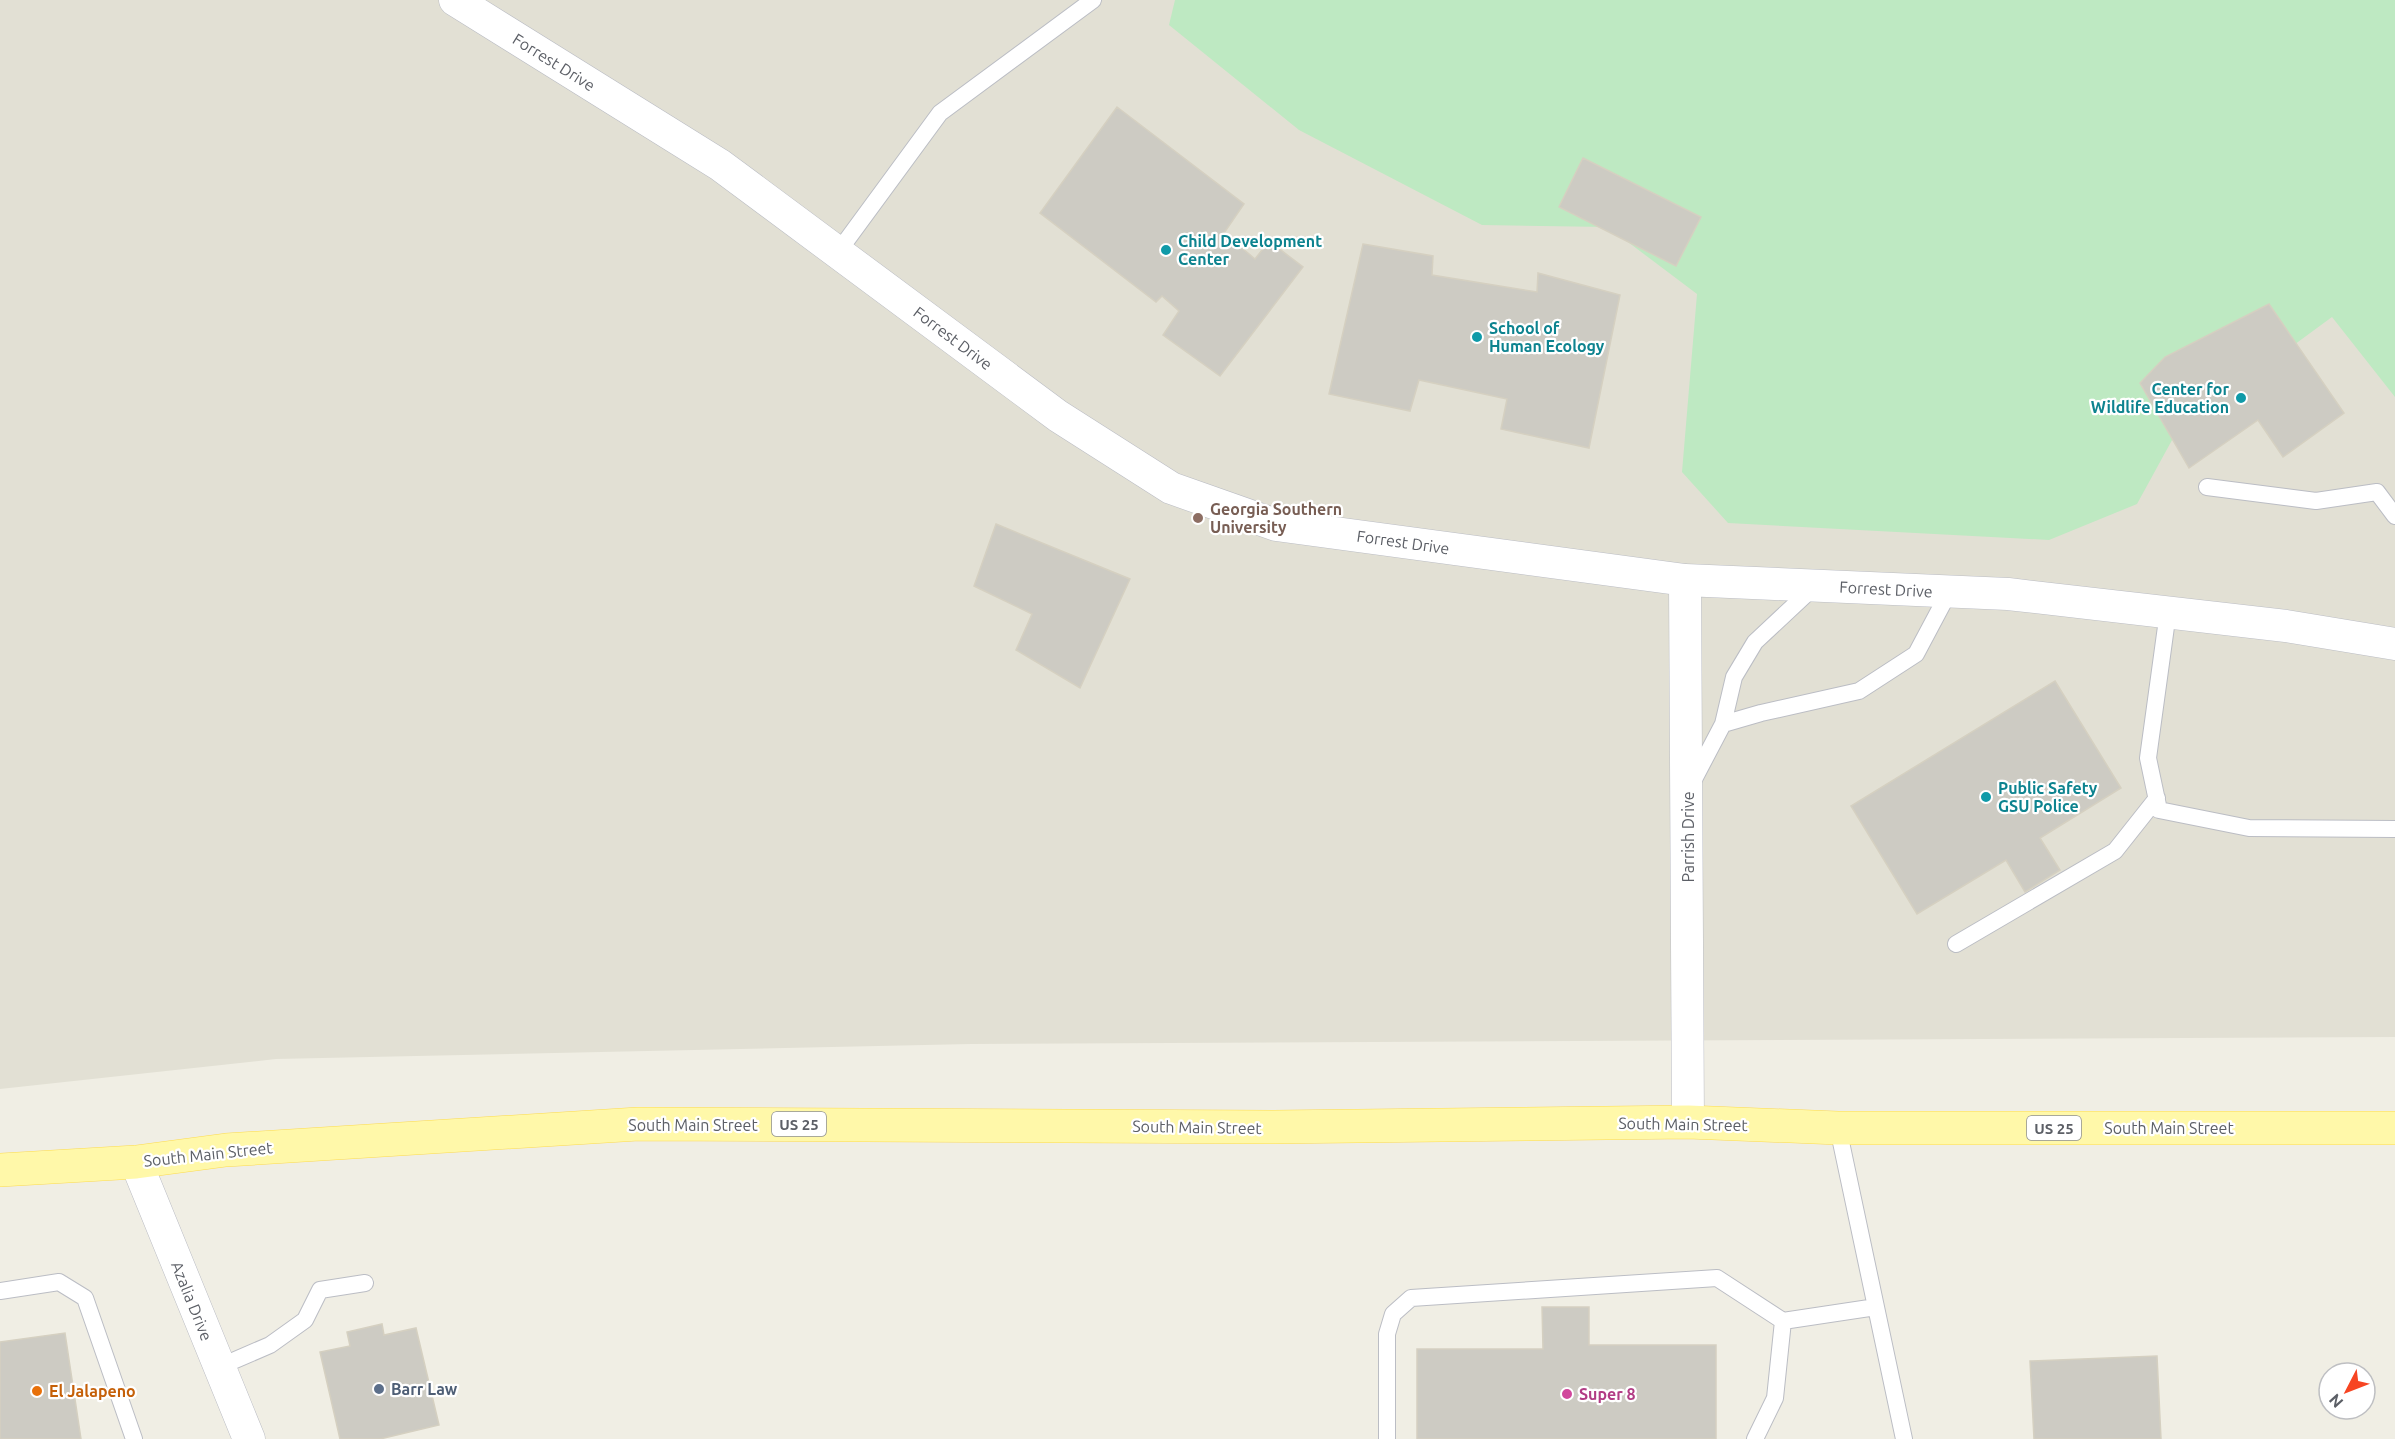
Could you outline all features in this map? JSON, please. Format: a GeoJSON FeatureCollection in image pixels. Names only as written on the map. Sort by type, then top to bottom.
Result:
{"type":"FeatureCollection","features":[{"type":"Feature","properties":{"kind":"main road","name":"South Main Street"},"geometry":{"type":"LineString","coordinates":[[0,1170],[136,1162],[226,1150],[638,1125],[950,1124],[1273,1127],[1687,1108],[1838,1128],[2395,1128]]}},
{"type":"Feature","properties":{"kind":"street","name":"Forrest Drive"},"geometry":{"type":"LineString","coordinates":[[455,0],[720,165],[1058,416],[1171,488],[1276,525],[1685,580],[2008,594],[2286,626],[2395,644]]}},
{"type":"Feature","properties":{"kind":"street","name":"Parrish Drive"},"geometry":{"type":"LineString","coordinates":[[1685,580],[1688,792],[1687,1108]]}},
{"type":"Feature","properties":{"kind":"street","name":"Azalia Drive"},"geometry":{"type":"LineString","coordinates":[[136,1162],[249,1439]]}},
{"type":"Feature","properties":{"kind":"lane"},"geometry":{"type":"LineString","coordinates":[[838,252],[940,113],[1093,0]]}},
{"type":"Feature","properties":{"kind":"lane"},"geometry":{"type":"LineString","coordinates":[[2207,487],[2316,501],[2377,492],[2395,516]]}},
{"type":"Feature","properties":{"kind":"lane"},"geometry":{"type":"LineString","coordinates":[[1688,792],[1723,724],[1734,677],[1755,642],[1815,586]]}},
{"type":"Feature","properties":{"kind":"lane"},"geometry":{"type":"LineString","coordinates":[[1723,724],[1858,691],[1916,654],[1949,592]]}},
{"type":"Feature","properties":{"kind":"lane"},"geometry":{"type":"LineString","coordinates":[[2168,612],[2148,758],[2159,810],[2249,828],[2395,829]]}},
{"type":"Feature","properties":{"kind":"lane"},"geometry":{"type":"LineString","coordinates":[[1956,944],[2115,851],[2157,798]]}},
{"type":"Feature","properties":{"kind":"lane"},"geometry":{"type":"LineString","coordinates":[[1838,1128],[1904,1439]]}},
{"type":"Feature","properties":{"kind":"lane"},"geometry":{"type":"LineString","coordinates":[[1387,1439],[1387,1334],[1393,1314],[1411,1298],[1717,1278],[1783,1321],[1876,1307]]}},
{"type":"Feature","properties":{"kind":"lane"},"geometry":{"type":"LineString","coordinates":[[0,1291],[59,1282],[85,1298],[134,1439]]}},
{"type":"Feature","properties":{"kind":"lane"},"geometry":{"type":"LineString","coordinates":[[219,1367],[270,1345],[305,1320],[320,1290],[364,1283]]}},
{"type":"Feature","properties":{"kind":"lane"},"geometry":{"type":"LineString","coordinates":[[1755,1439],[1775,1398],[1783,1321]]}},
{"type":"Feature","properties":{"kind":"shaded area","name":"Georgia Southern University"},"geometry":{"type":"Polygon","coordinates":[[[0,0],[2395,0],[2395,1037],[971,1044],[276,1059],[0,1089],[0,0]]]}},
{"type":"Feature","properties":{"kind":"green space"},"geometry":{"type":"Polygon","coordinates":[[[1175,0],[2395,0],[2395,397],[2332,317],[2177,431],[2137,504],[2049,540],[1728,523],[1682,472],[1697,294],[1608,227],[1482,225],[1299,130],[1169,25],[1175,0]]]}},
{"type":"Feature","properties":{"kind":"building","name":"Child Development Center"},"geometry":{"type":"Polygon","coordinates":[[[1117,107],[1244,204],[1224,233],[1255,259],[1269,241],[1303,267],[1220,376],[1163,335],[1179,311],[1162,296],[1156,302],[1040,213],[1117,107]]]}},
{"type":"Feature","properties":{"kind":"building"},"geometry":{"type":"Polygon","coordinates":[[[1583,158],[1701,217],[1676,266],[1559,207],[1583,158]]]}},
{"type":"Feature","properties":{"kind":"building","name":"School of Human Ecology"},"geometry":{"type":"Polygon","coordinates":[[[1363,244],[1433,256],[1432,275],[1537,292],[1538,273],[1620,295],[1589,448],[1501,429],[1507,399],[1419,380],[1410,411],[1329,394],[1363,244]]]}},
{"type":"Feature","properties":{"kind":"building","name":"Center for Wildlife Education"},"geometry":{"type":"Polygon","coordinates":[[[2269,304],[2344,413],[2283,457],[2258,420],[2189,468],[2140,383],[2165,357],[2269,304]]]}},
{"type":"Feature","properties":{"kind":"building"},"geometry":{"type":"Polygon","coordinates":[[[996,524],[1130,579],[1080,688],[1016,650],[1032,614],[974,586],[996,524]]]}},
{"type":"Feature","properties":{"kind":"building","name":"Public Safety GSU Police"},"geometry":{"type":"Polygon","coordinates":[[[2055,681],[2121,788],[2040,838],[2060,870],[2025,892],[2006,860],[1917,914],[1851,806],[2055,681]]]}},
{"type":"Feature","properties":{"kind":"building","name":"Super 8"},"geometry":{"type":"Polygon","coordinates":[[[1542,1307],[1589,1307],[1589,1345],[1716,1345],[1716,1439],[1417,1439],[1417,1349],[1543,1349],[1542,1307]]]}},
{"type":"Feature","properties":{"kind":"building","name":"Barr Law"},"geometry":{"type":"Polygon","coordinates":[[[382,1324],[384,1335],[416,1328],[439,1425],[380,1439],[340,1439],[320,1352],[350,1346],[347,1332],[382,1324]]]}},
{"type":"Feature","properties":{"kind":"building","name":"El Jalapeno"},"geometry":{"type":"Polygon","coordinates":[[[65,1333],[81,1439],[0,1439],[0,1342],[65,1333]]]}},
{"type":"Feature","properties":{"kind":"building"},"geometry":{"type":"Polygon","coordinates":[[[2157,1356],[2161,1439],[2034,1439],[2030,1361],[2157,1356]]]}},
{"type":"Feature","properties":{"kind":"place","name":"Child Development Center"},"geometry":{"type":"Point","coordinates":[1166,250]}},
{"type":"Feature","properties":{"kind":"place","name":"School of Human Ecology"},"geometry":{"type":"Point","coordinates":[1477,337]}},
{"type":"Feature","properties":{"kind":"place","name":"Center for Wildlife Education"},"geometry":{"type":"Point","coordinates":[2241,398]}},
{"type":"Feature","properties":{"kind":"place","name":"Georgia Southern University"},"geometry":{"type":"Point","coordinates":[1198,518]}},
{"type":"Feature","properties":{"kind":"place","name":"Public Safety GSU Police"},"geometry":{"type":"Point","coordinates":[1986,797]}},
{"type":"Feature","properties":{"kind":"place","name":"Barr Law"},"geometry":{"type":"Point","coordinates":[379,1389]}},
{"type":"Feature","properties":{"kind":"place","name":"El Jalapeno"},"geometry":{"type":"Point","coordinates":[37,1391]}},
{"type":"Feature","properties":{"kind":"place","name":"Super 8"},"geometry":{"type":"Point","coordinates":[1567,1394]}}]}
